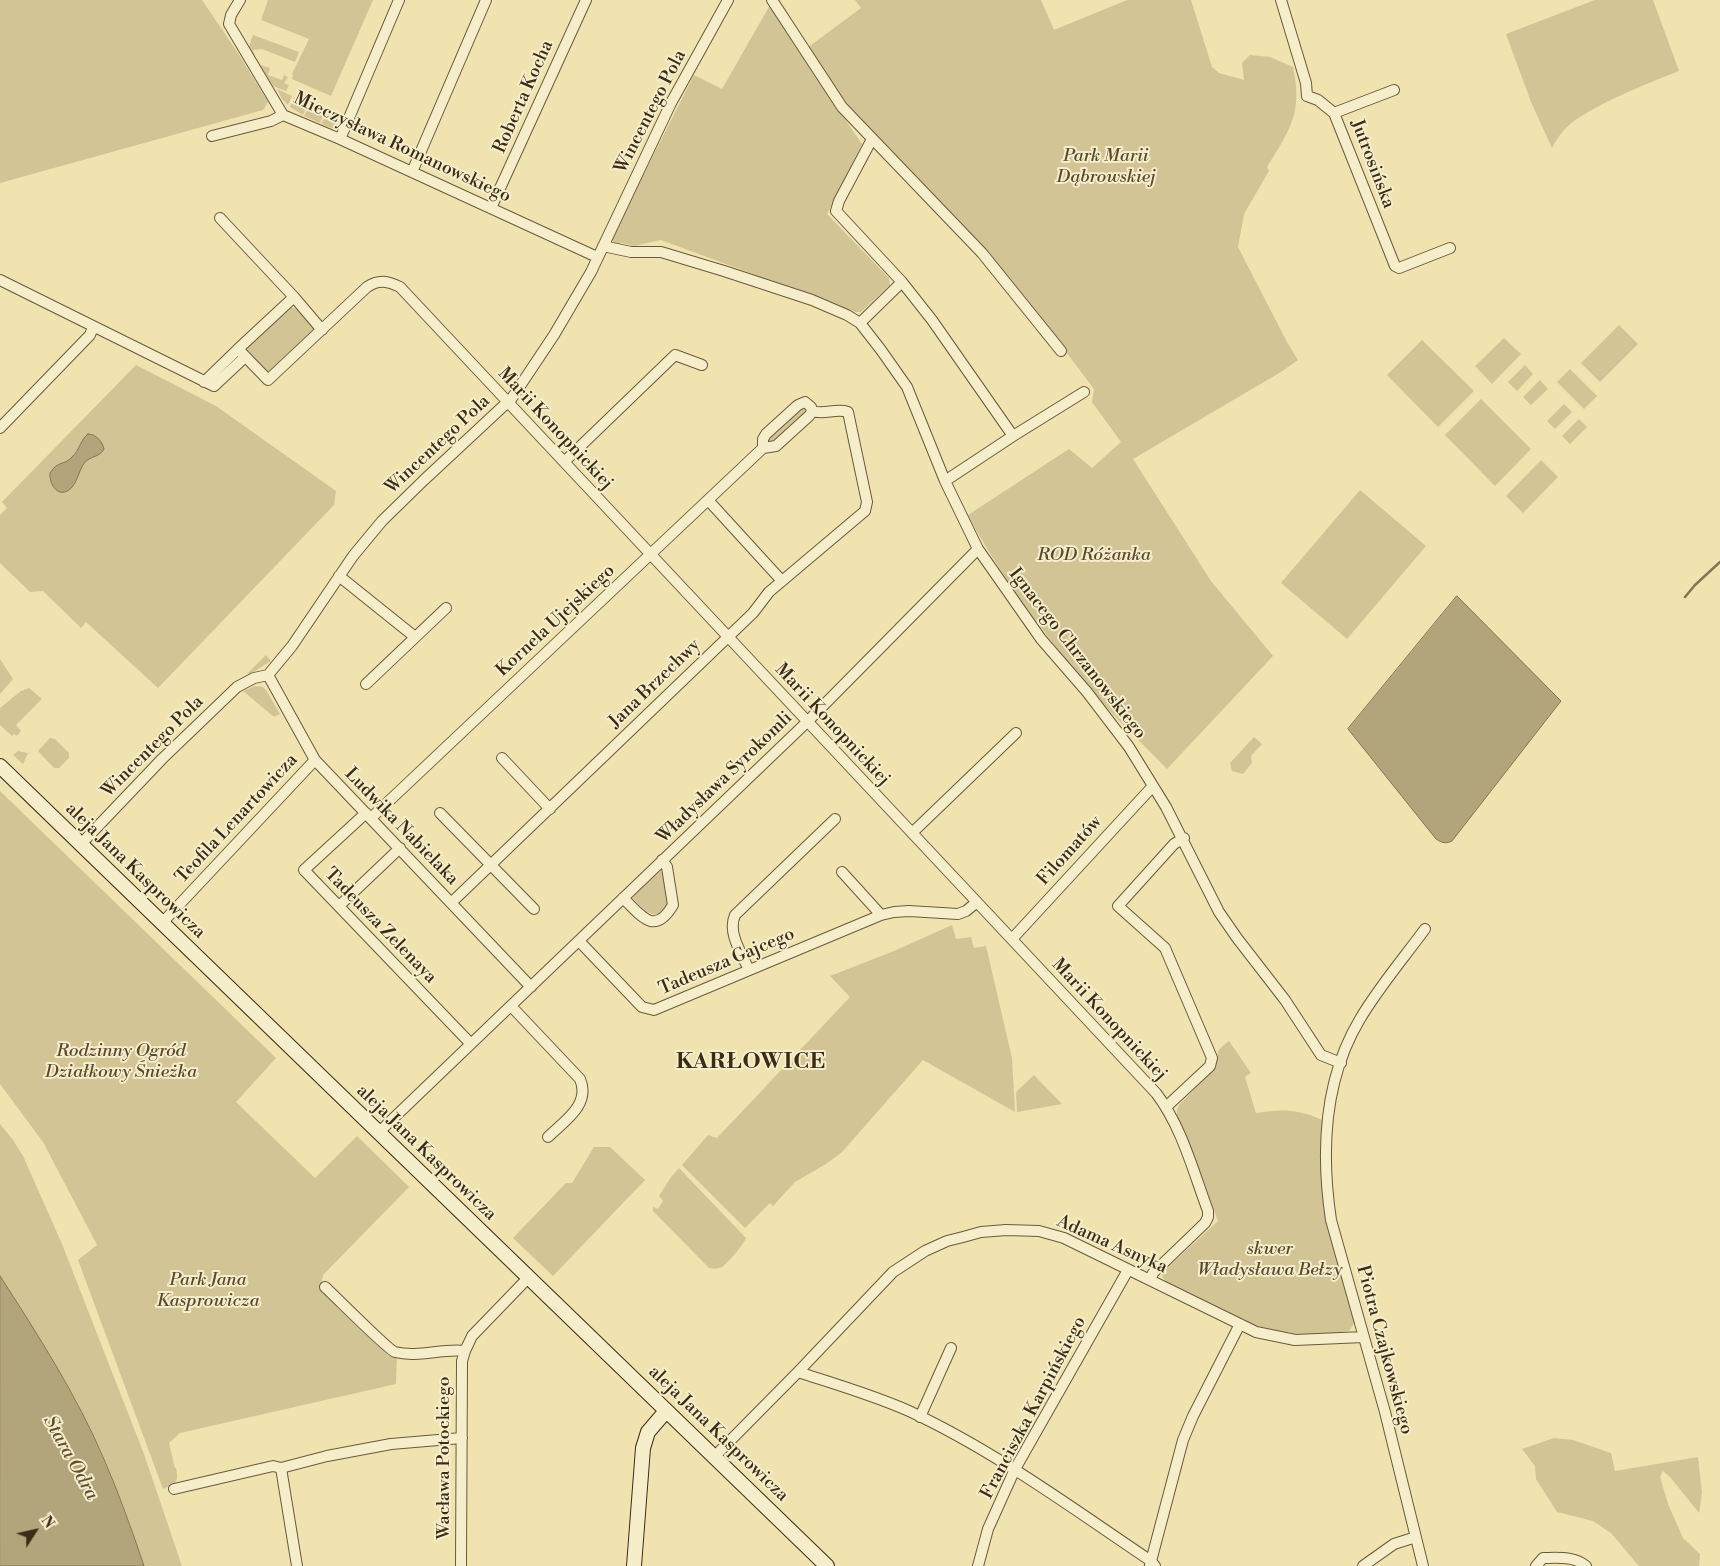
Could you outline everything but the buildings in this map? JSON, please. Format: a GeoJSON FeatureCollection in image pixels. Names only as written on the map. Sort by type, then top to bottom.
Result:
{"type":"FeatureCollection","features":[{"type":"Feature","properties":{"kind":"street","name":"Mieczysława Romanowskiego"},"geometry":{"type":"LineString","coordinates":[[240,0],[229,24],[283,115],[340,139],[597,257]]}},
{"type":"Feature","properties":{"kind":"street"},"geometry":{"type":"LineString","coordinates":[[340,139],[399,0]]}},
{"type":"Feature","properties":{"kind":"street"},"geometry":{"type":"LineString","coordinates":[[412,172],[486,0]]}},
{"type":"Feature","properties":{"kind":"street","name":"Roberta Kocha"},"geometry":{"type":"LineString","coordinates":[[491,208],[586,0]]}},
{"type":"Feature","properties":{"kind":"street","name":"Wincentego Pola"},"geometry":{"type":"LineString","coordinates":[[80,845],[236,687],[254,678],[268,675],[292,646],[339,576],[382,521],[512,398],[554,335],[591,272],[671,103],[728,0]]}},
{"type":"Feature","properties":{"kind":"street"},"geometry":{"type":"LineString","coordinates":[[772,0],[833,94],[872,140],[976,246],[1061,351]]}},
{"type":"Feature","properties":{"kind":"street","name":"Jutrosińska"},"geometry":{"type":"LineString","coordinates":[[1281,0],[1306,83],[1307,96],[1318,100],[1334,113],[1395,266],[1399,268],[1450,248]]}},
{"type":"Feature","properties":{"kind":"street"},"geometry":{"type":"LineString","coordinates":[[1334,113],[1394,90]]}},
{"type":"Feature","properties":{"kind":"street"},"geometry":{"type":"LineString","coordinates":[[212,136],[271,121],[283,115]]}},
{"type":"Feature","properties":{"kind":"street"},"geometry":{"type":"LineString","coordinates":[[872,140],[839,201],[836,211],[902,282],[932,320],[1013,436]]}},
{"type":"Feature","properties":{"kind":"street"},"geometry":{"type":"LineString","coordinates":[[220,218],[294,297],[322,330],[268,380],[242,353]]}},
{"type":"Feature","properties":{"kind":"street","name":"Ignacego Chrzanowskiego"},"geometry":{"type":"LineString","coordinates":[[603,246],[631,252],[661,252],[724,270],[812,300],[847,315],[860,324],[881,350],[907,388],[945,481],[978,549],[1041,639],[1087,692],[1129,747],[1184,838],[1219,912],[1284,1000],[1321,1055],[1341,1063]]}},
{"type":"Feature","properties":{"kind":"street"},"geometry":{"type":"LineString","coordinates":[[0,280],[204,382],[242,353],[294,297]]}},
{"type":"Feature","properties":{"kind":"street","name":"Marii Konopnickiej"},"geometry":{"type":"LineString","coordinates":[[322,330],[373,283],[391,282],[400,287],[1156,1093],[1176,1126],[1208,1211],[1208,1217],[1205,1223],[1153,1273],[1150,1280]]}},
{"type":"Feature","properties":{"kind":"street"},"geometry":{"type":"LineString","coordinates":[[860,324],[902,282]]}},
{"type":"Feature","properties":{"kind":"street"},"geometry":{"type":"LineString","coordinates":[[0,428],[90,335],[93,327]]}},
{"type":"Feature","properties":{"kind":"street"},"geometry":{"type":"LineString","coordinates":[[564,462],[675,355],[702,365]]}},
{"type":"Feature","properties":{"kind":"street"},"geometry":{"type":"LineString","coordinates":[[945,481],[1084,392]]}},
{"type":"Feature","properties":{"kind":"street","name":"Kornela Ujejskiego"},"geometry":{"type":"LineString","coordinates":[[368,815],[763,448],[776,446],[809,416],[812,407],[805,402],[798,404],[766,434],[763,439],[763,448]]}},
{"type":"Feature","properties":{"kind":"street","name":"Jana Brzechwy"},"geometry":{"type":"LineString","coordinates":[[451,903],[728,637],[752,613],[769,592],[862,515],[867,507],[848,412],[843,410],[820,413],[812,411]]}},
{"type":"Feature","properties":{"kind":"street"},"geometry":{"type":"LineString","coordinates":[[708,500],[782,581]]}},
{"type":"Feature","properties":{"kind":"street","name":"Władysława Syrokomli"},"geometry":{"type":"LineString","coordinates":[[378,1133],[807,722],[978,549]]}},
{"type":"Feature","properties":{"kind":"street"},"geometry":{"type":"LineString","coordinates":[[339,576],[416,637]]}},
{"type":"Feature","properties":{"kind":"street"},"geometry":{"type":"LineString","coordinates":[[366,684],[446,608]]}},
{"type":"Feature","properties":{"kind":"street","name":"Ludwika Nabielaka"},"geometry":{"type":"LineString","coordinates":[[268,675],[315,760],[531,987]]}},
{"type":"Feature","properties":{"kind":"street"},"geometry":{"type":"LineString","coordinates":[[912,832],[1016,733]]}},
{"type":"Feature","properties":{"kind":"street"},"geometry":{"type":"LineString","coordinates":[[502,758],[550,809]]}},
{"type":"Feature","properties":{"kind":"street","name":"Teofila Lenartowicza"},"geometry":{"type":"LineString","coordinates":[[162,923],[315,760]]}},
{"type":"Feature","properties":{"kind":"street","name":"aleja Jana Kasprowicza"},"geometry":{"type":"LineString","coordinates":[[0,766],[827,1566]]}},
{"type":"Feature","properties":{"kind":"street","name":"Filomatów"},"geometry":{"type":"LineString","coordinates":[[1012,939],[1153,786]]}},
{"type":"Feature","properties":{"kind":"street"},"geometry":{"type":"LineString","coordinates":[[440,813],[534,909]]}},
{"type":"Feature","properties":{"kind":"street","name":"Tadeusza Zelenaya"},"geometry":{"type":"LineString","coordinates":[[368,815],[304,870],[471,1044]]}},
{"type":"Feature","properties":{"kind":"street"},"geometry":{"type":"LineString","coordinates":[[749,970],[732,930],[735,915],[835,819]]}},
{"type":"Feature","properties":{"kind":"street"},"geometry":{"type":"LineString","coordinates":[[1166,1108],[1210,1066],[1212,1058],[1165,948],[1118,906],[1174,844],[1184,838]]}},
{"type":"Feature","properties":{"kind":"street"},"geometry":{"type":"LineString","coordinates":[[339,906],[400,848]]}},
{"type":"Feature","properties":{"kind":"street","name":"Władysława Syrokomli"},"geometry":{"type":"LineString","coordinates":[[623,898],[647,921],[658,921],[669,912],[673,905],[667,867],[662,860]]}},
{"type":"Feature","properties":{"kind":"street"},"geometry":{"type":"LineString","coordinates":[[842,872],[881,915]]}},
{"type":"Feature","properties":{"kind":"street","name":"Tadeusza Gajcego"},"geometry":{"type":"LineString","coordinates":[[579,941],[642,1007],[654,1010],[881,915],[910,911],[958,914],[966,911],[977,902]]}},
{"type":"Feature","properties":{"kind":"street","name":"Piotra Czajkowskiego"},"geometry":{"type":"LineString","coordinates":[[1423,1566],[1385,1412],[1331,1220],[1326,1187],[1326,1147],[1329,1107],[1341,1063],[1359,1020],[1382,984],[1425,928]]}},
{"type":"Feature","properties":{"kind":"street"},"geometry":{"type":"LineString","coordinates":[[511,1006],[580,1080],[583,1086],[583,1098],[580,1106],[548,1137]]}},
{"type":"Feature","properties":{"kind":"street","name":"Adama Asnyka"},"geometry":{"type":"LineString","coordinates":[[714,1457],[893,1272],[947,1241],[981,1232],[998,1230],[1039,1231],[1064,1238],[1256,1332],[1294,1340],[1364,1337]]}},
{"type":"Feature","properties":{"kind":"street","name":"Franciszka Karpińskiego"},"geometry":{"type":"LineString","coordinates":[[978,1566],[988,1529],[1015,1469],[1128,1270]]}},
{"type":"Feature","properties":{"kind":"street","name":"Wacława Potockiego"},"geometry":{"type":"LineString","coordinates":[[461,1566],[462,1361],[464,1351],[472,1336],[528,1278]]}},
{"type":"Feature","properties":{"kind":"street","name":"Wacława Potockiego"},"geometry":{"type":"LineString","coordinates":[[325,1287],[394,1352],[424,1354],[454,1350],[464,1351]]}},
{"type":"Feature","properties":{"kind":"street"},"geometry":{"type":"LineString","coordinates":[[798,1372],[867,1394],[920,1417],[1015,1469],[1152,1564],[1183,1440],[1192,1416],[1240,1324]]}},
{"type":"Feature","properties":{"kind":"street"},"geometry":{"type":"LineString","coordinates":[[920,1417],[951,1348]]}},
{"type":"Feature","properties":{"kind":"street"},"geometry":{"type":"LineString","coordinates":[[634,1566],[643,1448],[648,1432],[666,1411]]}},
{"type":"Feature","properties":{"kind":"street"},"geometry":{"type":"LineString","coordinates":[[174,1489],[273,1466],[280,1468],[327,1456],[391,1444],[462,1438]]}},
{"type":"Feature","properties":{"kind":"street"},"geometry":{"type":"LineString","coordinates":[[280,1468],[297,1566]]}},
{"type":"Feature","properties":{"kind":"street"},"geometry":{"type":"LineString","coordinates":[[1363,1566],[1394,1544],[1416,1537]]}},
{"type":"Feature","properties":{"kind":"street"},"geometry":{"type":"LineString","coordinates":[[1536,1566],[1543,1558],[1572,1559],[1586,1566]]}},
{"type":"Feature","properties":{"kind":"green space"},"geometry":{"type":"Polygon","coordinates":[[[0,0],[202,0],[268,102],[263,110],[0,183],[0,0]]]}},
{"type":"Feature","properties":{"kind":"green space"},"geometry":{"type":"Polygon","coordinates":[[[268,0],[373,0],[331,96],[292,79],[292,74],[309,39],[261,20],[268,0]]]}},
{"type":"Feature","properties":{"kind":"green space","name":"Park Marii Dąbrowskiej"},"geometry":{"type":"Polygon","coordinates":[[[855,0],[1041,0],[1054,30],[1127,0],[1191,0],[1212,67],[1219,73],[1244,80],[1242,63],[1250,55],[1270,57],[1293,67],[1296,96],[1292,120],[1288,131],[1267,167],[1269,171],[1244,214],[1238,247],[1298,360],[1281,372],[1133,459],[1211,581],[1273,656],[1167,769],[1111,712],[1048,636],[1014,590],[982,541],[968,515],[1069,449],[1092,468],[1121,442],[1092,402],[1094,389],[1057,340],[849,109],[807,48],[861,8],[855,0]]]}},
{"type":"Feature","properties":{"kind":"green space"},"geometry":{"type":"Polygon","coordinates":[[[1595,0],[1653,0],[1679,71],[1627,92],[1589,112],[1566,128],[1552,148],[1531,102],[1506,34],[1595,0]]]}},
{"type":"Feature","properties":{"kind":"green space"},"geometry":{"type":"Polygon","coordinates":[[[770,5],[862,144],[827,214],[889,278],[890,285],[861,312],[855,312],[661,240],[634,246],[622,243],[616,244],[611,239],[694,75],[722,89],[770,5]]]}},
{"type":"Feature","properties":{"kind":"green space"},"geometry":{"type":"Polygon","coordinates":[[[253,35],[299,52],[295,62],[262,49],[253,50],[255,57],[249,46],[253,35]]]}},
{"type":"Feature","properties":{"kind":"green space"},"geometry":{"type":"Polygon","coordinates":[[[260,65],[270,68],[268,75],[282,80],[284,75],[288,77],[284,83],[289,85],[286,91],[273,86],[260,65]]]}},
{"type":"Feature","properties":{"kind":"green space"},"geometry":{"type":"Polygon","coordinates":[[[277,89],[292,96],[288,105],[282,99],[277,89]]]}},
{"type":"Feature","properties":{"kind":"green space"},"geometry":{"type":"Polygon","coordinates":[[[294,97],[308,103],[303,115],[290,107],[294,97]]]}},
{"type":"Feature","properties":{"kind":"green space"},"geometry":{"type":"Polygon","coordinates":[[[310,104],[325,111],[320,123],[304,116],[310,104]]]}},
{"type":"Feature","properties":{"kind":"green space"},"geometry":{"type":"Polygon","coordinates":[[[327,112],[342,118],[340,127],[337,129],[321,124],[327,112]]]}},
{"type":"Feature","properties":{"kind":"green space"},"geometry":{"type":"Polygon","coordinates":[[[290,307],[300,310],[315,329],[314,332],[272,372],[264,371],[247,351],[248,344],[290,307]]]}},
{"type":"Feature","properties":{"kind":"green space"},"geometry":{"type":"Polygon","coordinates":[[[1619,325],[1638,344],[1600,382],[1581,363],[1619,325]]]}},
{"type":"Feature","properties":{"kind":"green space"},"geometry":{"type":"Polygon","coordinates":[[[1504,338],[1521,354],[1492,384],[1475,366],[1504,338]]]}},
{"type":"Feature","properties":{"kind":"green space"},"geometry":{"type":"Polygon","coordinates":[[[1422,340],[1474,391],[1438,427],[1387,375],[1422,340]]]}},
{"type":"Feature","properties":{"kind":"green space"},"geometry":{"type":"Polygon","coordinates":[[[136,365],[216,406],[336,491],[334,505],[158,688],[86,622],[81,628],[43,591],[30,592],[0,563],[0,515],[7,508],[2,502],[136,365]]]}},
{"type":"Feature","properties":{"kind":"green space"},"geometry":{"type":"Polygon","coordinates":[[[1525,365],[1533,374],[1517,391],[1508,382],[1525,365]]]}},
{"type":"Feature","properties":{"kind":"green space"},"geometry":{"type":"Polygon","coordinates":[[[1570,369],[1597,396],[1584,409],[1557,382],[1570,369]]]}},
{"type":"Feature","properties":{"kind":"green space"},"geometry":{"type":"Polygon","coordinates":[[[1540,380],[1548,389],[1531,405],[1523,397],[1540,380]]]}},
{"type":"Feature","properties":{"kind":"green space"},"geometry":{"type":"Polygon","coordinates":[[[1481,399],[1531,449],[1495,486],[1445,435],[1481,399]]]}},
{"type":"Feature","properties":{"kind":"green space"},"geometry":{"type":"Polygon","coordinates":[[[1564,404],[1572,412],[1555,429],[1547,421],[1564,404]]]}},
{"type":"Feature","properties":{"kind":"green space"},"geometry":{"type":"Polygon","coordinates":[[[804,405],[808,412],[777,443],[768,444],[767,437],[804,405]]]}},
{"type":"Feature","properties":{"kind":"green space"},"geometry":{"type":"Polygon","coordinates":[[[1579,419],[1587,427],[1570,444],[1562,436],[1579,419]]]}},
{"type":"Feature","properties":{"kind":"green space"},"geometry":{"type":"Polygon","coordinates":[[[1541,460],[1558,477],[1523,513],[1506,496],[1541,460]]]}},
{"type":"Feature","properties":{"kind":"green space"},"geometry":{"type":"Polygon","coordinates":[[[1360,490],[1426,546],[1347,639],[1281,583],[1360,490]]]}},
{"type":"Feature","properties":{"kind":"green space"},"geometry":{"type":"Polygon","coordinates":[[[266,655],[271,661],[247,674],[266,655]]]}},
{"type":"Feature","properties":{"kind":"green space"},"geometry":{"type":"Polygon","coordinates":[[[0,659],[13,679],[0,694],[0,659]]]}},
{"type":"Feature","properties":{"kind":"green space"},"geometry":{"type":"Polygon","coordinates":[[[255,686],[263,687],[266,690],[280,714],[274,717],[243,691],[255,686]]]}},
{"type":"Feature","properties":{"kind":"green space"},"geometry":{"type":"Polygon","coordinates":[[[29,688],[42,699],[16,725],[21,731],[17,736],[14,734],[12,736],[0,725],[0,708],[21,691],[29,688]]]}},
{"type":"Feature","properties":{"kind":"green space"},"geometry":{"type":"Polygon","coordinates":[[[1254,737],[1262,744],[1251,756],[1252,763],[1243,774],[1232,771],[1230,763],[1254,737]]]}},
{"type":"Feature","properties":{"kind":"green space"},"geometry":{"type":"Polygon","coordinates":[[[50,738],[55,739],[69,753],[69,758],[59,768],[54,768],[38,751],[50,738]]]}},
{"type":"Feature","properties":{"kind":"green space"},"geometry":{"type":"Polygon","coordinates":[[[18,751],[28,753],[23,764],[13,755],[18,751]]]}},
{"type":"Feature","properties":{"kind":"green space"},"geometry":{"type":"Polygon","coordinates":[[[0,791],[276,1058],[236,1102],[315,1178],[357,1136],[409,1187],[323,1275],[320,1288],[397,1357],[396,1384],[180,1433],[169,1443],[176,1468],[177,1480],[174,1484],[163,1489],[78,1260],[97,1245],[43,1142],[0,1084],[0,791]]]}},
{"type":"Feature","properties":{"kind":"green space"},"geometry":{"type":"Polygon","coordinates":[[[660,871],[664,873],[669,904],[666,909],[656,915],[647,912],[632,898],[660,871]]]}},
{"type":"Feature","properties":{"kind":"green space"},"geometry":{"type":"Polygon","coordinates":[[[952,925],[956,939],[971,937],[974,948],[986,946],[1012,1058],[1015,1112],[923,1060],[842,1152],[826,1164],[795,1182],[773,1206],[770,1203],[745,1228],[682,1165],[708,1135],[717,1138],[850,997],[830,976],[894,951],[952,925]]]}},
{"type":"Feature","properties":{"kind":"green space","name":"skwer Władysława Bełzy"},"geometry":{"type":"Polygon","coordinates":[[[1229,1041],[1251,1073],[1245,1077],[1256,1113],[1290,1111],[1322,1120],[1322,1189],[1329,1229],[1355,1322],[1349,1331],[1318,1335],[1293,1335],[1259,1328],[1166,1282],[1162,1276],[1165,1270],[1218,1221],[1177,1115],[1177,1110],[1179,1105],[1216,1067],[1219,1050],[1229,1041]]]}},
{"type":"Feature","properties":{"kind":"green space"},"geometry":{"type":"Polygon","coordinates":[[[1034,1075],[1062,1104],[1017,1112],[1016,1092],[1034,1075]]]}},
{"type":"Feature","properties":{"kind":"green space"},"geometry":{"type":"Polygon","coordinates":[[[0,1124],[23,1156],[62,1244],[144,1454],[182,1566],[144,1566],[104,1457],[78,1404],[52,1358],[0,1276],[0,1124]]]}},
{"type":"Feature","properties":{"kind":"green space"},"geometry":{"type":"Polygon","coordinates":[[[594,1147],[610,1147],[645,1180],[553,1276],[513,1238],[566,1183],[572,1183],[594,1147]]]}},
{"type":"Feature","properties":{"kind":"green space"},"geometry":{"type":"Polygon","coordinates":[[[679,1168],[746,1238],[736,1253],[722,1267],[716,1269],[709,1268],[653,1211],[653,1207],[658,1209],[663,1201],[659,1196],[679,1168]]]}},
{"type":"Feature","properties":{"kind":"green space"},"geometry":{"type":"Polygon","coordinates":[[[1554,1438],[1573,1440],[1611,1453],[1615,1471],[1698,1457],[1702,1493],[1699,1513],[1671,1478],[1663,1471],[1660,1477],[1668,1504],[1683,1538],[1700,1554],[1699,1566],[1639,1566],[1611,1533],[1593,1521],[1557,1512],[1536,1479],[1535,1466],[1522,1449],[1554,1438]]]}},
{"type":"Feature","properties":{"kind":"water"},"geometry":{"type":"Polygon","coordinates":[[[88,434],[98,438],[104,449],[100,454],[85,462],[69,490],[65,492],[57,491],[52,485],[50,473],[56,466],[72,457],[88,434]]]}},
{"type":"Feature","properties":{"kind":"water"},"geometry":{"type":"Polygon","coordinates":[[[1457,596],[1561,701],[1452,841],[1446,843],[1436,839],[1348,729],[1457,596]]]}},
{"type":"Feature","properties":{"kind":"water","name":"Stara Odra"},"geometry":{"type":"Polygon","coordinates":[[[0,1276],[56,1365],[93,1435],[120,1499],[144,1566],[0,1566],[0,1276]]]}},
{"type":"Feature","properties":{"kind":"waterway"},"geometry":{"type":"LineString","coordinates":[[1685,597],[1720,562]]}},
{"type":"Feature","properties":{"kind":"district","name":"KARŁOWICE"},"geometry":{"type":"Point","coordinates":[751,1063]}},
{"type":"Feature","properties":{"kind":"park label","name":"ROD Różanka"},"geometry":{"type":"Point","coordinates":[1094,556]}},
{"type":"Feature","properties":{"kind":"park label","name":"Rodzinny Ogród Działkowy Śnieżka"},"geometry":{"type":"Point","coordinates":[121,1062]}},
{"type":"Feature","properties":{"kind":"park label","name":"Park Jana Kasprowicza"},"geometry":{"type":"Point","coordinates":[208,1291]}}]}
